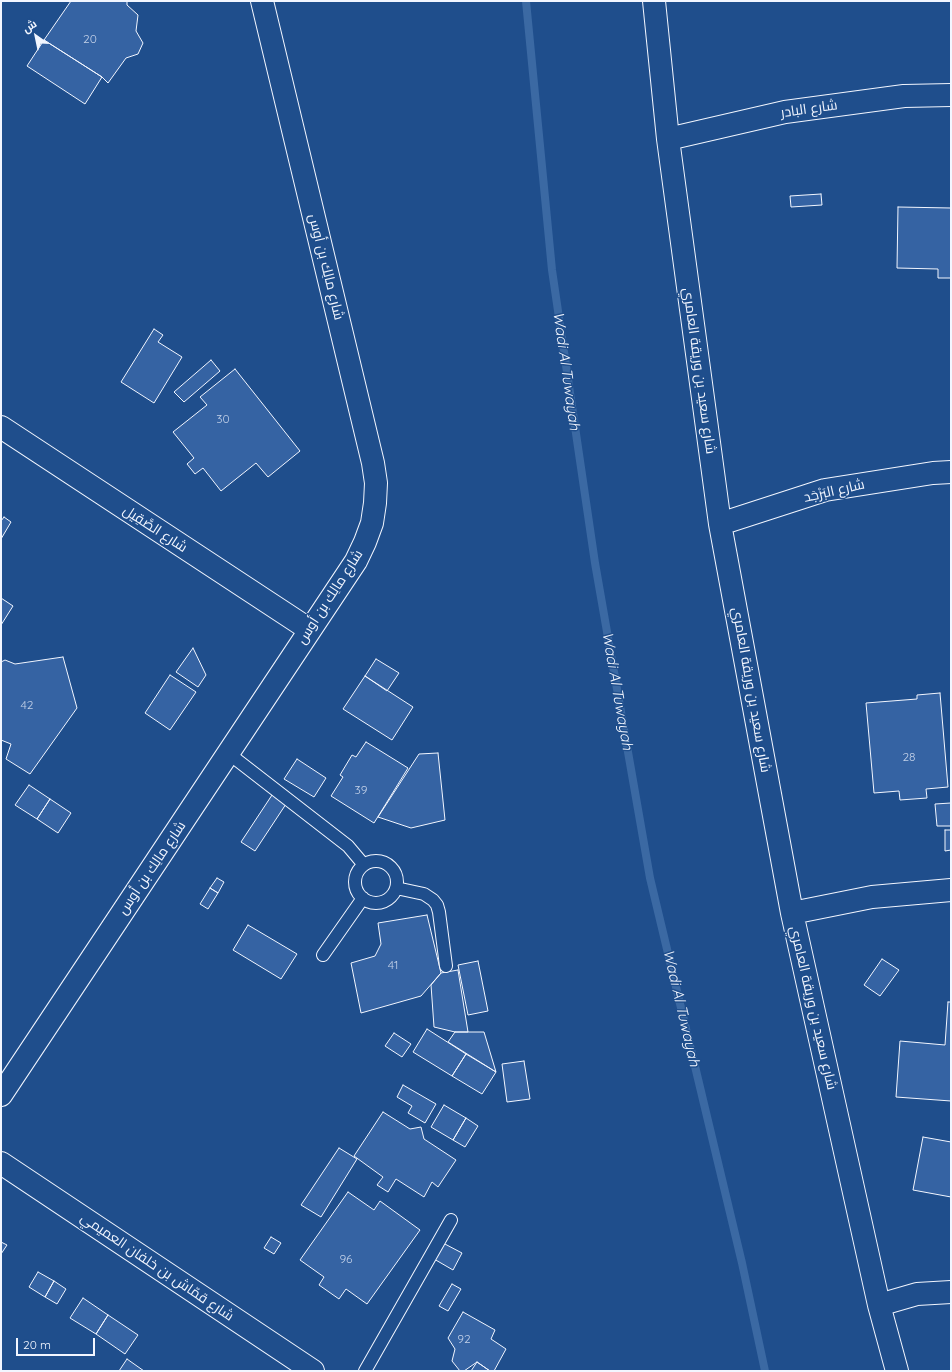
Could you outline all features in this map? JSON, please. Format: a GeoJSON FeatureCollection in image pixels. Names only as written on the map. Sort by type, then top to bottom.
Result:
{"type":"FeatureCollection","features":[{"type":"Feature","properties":{"kind":"street","name":"شارع مالِك بن أوس"},"geometry":{"type":"LineString","coordinates":[[1,1095],[356,561],[372,523],[376,483],[373,463],[262,1]]}},
{"type":"Feature","properties":{"kind":"street","name":"شارع سعيد بن وريقة العامري"},"geometry":{"type":"LineString","coordinates":[[654,1],[668,139],[720,524],[792,913],[879,1305],[897,1371]]}},
{"type":"Feature","properties":{"kind":"street","name":"شارع البادر"},"geometry":{"type":"LineString","coordinates":[[668,139],[785,112],[904,96],[951,95]]}},
{"type":"Feature","properties":{"kind":"street","name":"شارع الصَّقِيل"},"geometry":{"type":"LineString","coordinates":[[1,427],[310,630]]}},
{"type":"Feature","properties":{"kind":"street","name":"شارع البَرْجَد"},"geometry":{"type":"LineString","coordinates":[[720,524],[825,490],[933,473],[951,472]]}},
{"type":"Feature","properties":{"kind":"street"},"geometry":{"type":"LineString","coordinates":[[792,913],[872,897],[951,890]]}},
{"type":"Feature","properties":{"kind":"street","name":"شارع قمّاش بن خلفان العميمي"},"geometry":{"type":"LineString","coordinates":[[1,1163],[313,1371]]}},
{"type":"Feature","properties":{"kind":"street"},"geometry":{"type":"LineString","coordinates":[[879,1305],[917,1294],[951,1292]]}},
{"type":"Feature","properties":{"kind":"lane"},"geometry":{"type":"LineString","coordinates":[[228,753],[348,846],[364,865]]}},
{"type":"Feature","properties":{"kind":"lane"},"geometry":{"type":"LineString","coordinates":[[372,861],[380,861],[389,864],[397,879],[396,888],[389,898],[378,902],[363,898],[358,892],[356,885],[358,870],[372,861]]}},
{"type":"Feature","properties":{"kind":"lane"},"geometry":{"type":"LineString","coordinates":[[396,888],[424,894],[433,900],[437,905],[446,966]]}},
{"type":"Feature","properties":{"kind":"lane"},"geometry":{"type":"LineString","coordinates":[[322,955],[363,898]]}},
{"type":"Feature","properties":{"kind":"lane"},"geometry":{"type":"LineString","coordinates":[[365,1371],[451,1220]]}},
{"type":"Feature","properties":{"kind":"building"},"geometry":{"type":"Polygon","coordinates":[[[71,1],[127,1],[127,5],[138,15],[136,31],[143,43],[138,54],[126,58],[108,83],[102,77],[44,40],[71,1]]]}},
{"type":"Feature","properties":{"kind":"building"},"geometry":{"type":"Polygon","coordinates":[[[44,40],[102,77],[85,104],[27,66],[44,40]]]}},
{"type":"Feature","properties":{"kind":"building"},"geometry":{"type":"Polygon","coordinates":[[[821,194],[822,205],[791,207],[790,196],[821,194]]]}},
{"type":"Feature","properties":{"kind":"building"},"geometry":{"type":"Polygon","coordinates":[[[898,207],[951,208],[951,278],[938,278],[938,269],[897,268],[898,207]]]}},
{"type":"Feature","properties":{"kind":"building"},"geometry":{"type":"Polygon","coordinates":[[[154,329],[163,335],[158,342],[182,357],[154,403],[121,382],[154,329]]]}},
{"type":"Feature","properties":{"kind":"building"},"geometry":{"type":"Polygon","coordinates":[[[211,360],[220,371],[184,402],[174,392],[211,360]]]}},
{"type":"Feature","properties":{"kind":"building"},"geometry":{"type":"Polygon","coordinates":[[[235,369],[300,451],[268,477],[256,463],[221,491],[203,468],[195,474],[187,464],[194,458],[173,432],[207,405],[200,397],[235,369]]]}},
{"type":"Feature","properties":{"kind":"building"},"geometry":{"type":"Polygon","coordinates":[[[4,517],[11,522],[1,539],[1,521],[4,517]]]}},
{"type":"Feature","properties":{"kind":"building"},"geometry":{"type":"Polygon","coordinates":[[[1,598],[13,606],[1,625],[1,598]]]}},
{"type":"Feature","properties":{"kind":"building"},"geometry":{"type":"Polygon","coordinates":[[[193,648],[206,675],[198,687],[176,672],[193,648]]]}},
{"type":"Feature","properties":{"kind":"building"},"geometry":{"type":"Polygon","coordinates":[[[63,657],[77,708],[30,774],[6,759],[11,744],[1,740],[1,662],[5,660],[15,664],[63,657]]]}},
{"type":"Feature","properties":{"kind":"building"},"geometry":{"type":"Polygon","coordinates":[[[376,659],[399,673],[387,691],[365,676],[376,659]]]}},
{"type":"Feature","properties":{"kind":"building"},"geometry":{"type":"Polygon","coordinates":[[[170,675],[196,692],[170,730],[145,713],[170,675]]]}},
{"type":"Feature","properties":{"kind":"building"},"geometry":{"type":"Polygon","coordinates":[[[365,676],[413,707],[392,740],[343,709],[365,676]]]}},
{"type":"Feature","properties":{"kind":"building"},"geometry":{"type":"Polygon","coordinates":[[[940,693],[948,787],[926,789],[927,798],[900,800],[899,791],[874,793],[866,703],[917,699],[917,695],[940,693]]]}},
{"type":"Feature","properties":{"kind":"building"},"geometry":{"type":"Polygon","coordinates":[[[366,742],[408,768],[374,823],[331,796],[343,777],[340,775],[352,755],[356,757],[366,742]]]}},
{"type":"Feature","properties":{"kind":"building"},"geometry":{"type":"Polygon","coordinates":[[[438,753],[445,820],[411,828],[378,817],[419,754],[438,753]]]}},
{"type":"Feature","properties":{"kind":"building"},"geometry":{"type":"Polygon","coordinates":[[[297,759],[326,778],[314,797],[284,779],[297,759]]]}},
{"type":"Feature","properties":{"kind":"building"},"geometry":{"type":"Polygon","coordinates":[[[29,785],[50,799],[37,819],[15,805],[29,785]]]}},
{"type":"Feature","properties":{"kind":"building"},"geometry":{"type":"Polygon","coordinates":[[[274,792],[288,801],[255,851],[241,842],[274,792]]]}},
{"type":"Feature","properties":{"kind":"building"},"geometry":{"type":"Polygon","coordinates":[[[50,799],[71,813],[58,833],[37,819],[50,799]]]}},
{"type":"Feature","properties":{"kind":"building"},"geometry":{"type":"Polygon","coordinates":[[[951,803],[951,826],[937,826],[935,804],[951,803]]]}},
{"type":"Feature","properties":{"kind":"building"},"geometry":{"type":"Polygon","coordinates":[[[945,830],[951,830],[951,850],[945,851],[945,830]]]}},
{"type":"Feature","properties":{"kind":"building"},"geometry":{"type":"Polygon","coordinates":[[[217,878],[224,882],[218,893],[210,888],[217,878]]]}},
{"type":"Feature","properties":{"kind":"building"},"geometry":{"type":"Polygon","coordinates":[[[210,888],[218,893],[208,909],[200,904],[210,888]]]}},
{"type":"Feature","properties":{"kind":"building"},"geometry":{"type":"Polygon","coordinates":[[[427,915],[441,973],[421,996],[361,1013],[351,963],[375,956],[381,944],[378,923],[427,915]]]}},
{"type":"Feature","properties":{"kind":"building"},"geometry":{"type":"Polygon","coordinates":[[[248,925],[297,954],[281,979],[233,950],[248,925]]]}},
{"type":"Feature","properties":{"kind":"building"},"geometry":{"type":"Polygon","coordinates":[[[882,959],[899,970],[880,996],[864,985],[882,959]]]}},
{"type":"Feature","properties":{"kind":"building"},"geometry":{"type":"Polygon","coordinates":[[[478,961],[488,1011],[468,1015],[458,965],[478,961]]]}},
{"type":"Feature","properties":{"kind":"building"},"geometry":{"type":"Polygon","coordinates":[[[458,970],[468,1032],[455,1032],[434,1027],[431,985],[441,973],[458,970]]]}},
{"type":"Feature","properties":{"kind":"building"},"geometry":{"type":"Polygon","coordinates":[[[948,1002],[951,1002],[951,1101],[896,1097],[900,1041],[945,1045],[948,1002]]]}},
{"type":"Feature","properties":{"kind":"building"},"geometry":{"type":"Polygon","coordinates":[[[427,1029],[466,1054],[452,1076],[413,1052],[427,1029]]]}},
{"type":"Feature","properties":{"kind":"building"},"geometry":{"type":"Polygon","coordinates":[[[455,1032],[484,1032],[496,1072],[448,1042],[455,1032]]]}},
{"type":"Feature","properties":{"kind":"building"},"geometry":{"type":"Polygon","coordinates":[[[394,1033],[411,1044],[402,1057],[385,1046],[394,1033]]]}},
{"type":"Feature","properties":{"kind":"building"},"geometry":{"type":"Polygon","coordinates":[[[466,1054],[496,1072],[482,1094],[452,1076],[466,1054]]]}},
{"type":"Feature","properties":{"kind":"building"},"geometry":{"type":"Polygon","coordinates":[[[524,1061],[530,1099],[507,1102],[502,1064],[524,1061]]]}},
{"type":"Feature","properties":{"kind":"building"},"geometry":{"type":"Polygon","coordinates":[[[403,1085],[436,1104],[425,1123],[408,1113],[412,1106],[397,1097],[403,1085]]]}},
{"type":"Feature","properties":{"kind":"building"},"geometry":{"type":"Polygon","coordinates":[[[444,1105],[466,1118],[453,1140],[431,1127],[444,1105]]]}},
{"type":"Feature","properties":{"kind":"building"},"geometry":{"type":"Polygon","coordinates":[[[383,1112],[410,1129],[421,1127],[424,1139],[456,1160],[438,1187],[432,1182],[424,1197],[396,1179],[388,1192],[377,1185],[383,1177],[354,1156],[383,1112]]]}},
{"type":"Feature","properties":{"kind":"building"},"geometry":{"type":"Polygon","coordinates":[[[466,1118],[478,1126],[465,1147],[453,1140],[466,1118]]]}},
{"type":"Feature","properties":{"kind":"building"},"geometry":{"type":"Polygon","coordinates":[[[923,1137],[951,1142],[951,1197],[913,1190],[923,1137]]]}},
{"type":"Feature","properties":{"kind":"building"},"geometry":{"type":"Polygon","coordinates":[[[339,1148],[357,1159],[321,1217],[301,1205],[339,1148]]]}},
{"type":"Feature","properties":{"kind":"building"},"geometry":{"type":"Polygon","coordinates":[[[348,1192],[374,1210],[380,1201],[420,1230],[367,1304],[346,1289],[339,1299],[319,1285],[324,1277],[300,1260],[348,1192]]]}},
{"type":"Feature","properties":{"kind":"building"},"geometry":{"type":"Polygon","coordinates":[[[271,1237],[281,1243],[274,1254],[264,1248],[271,1237]]]}},
{"type":"Feature","properties":{"kind":"building"},"geometry":{"type":"Polygon","coordinates":[[[1,1242],[7,1245],[1,1254],[1,1242]]]}},
{"type":"Feature","properties":{"kind":"building"},"geometry":{"type":"Polygon","coordinates":[[[443,1243],[462,1253],[453,1270],[434,1259],[443,1243]]]}},
{"type":"Feature","properties":{"kind":"building"},"geometry":{"type":"Polygon","coordinates":[[[38,1272],[54,1281],[45,1297],[29,1287],[38,1272]]]}},
{"type":"Feature","properties":{"kind":"building"},"geometry":{"type":"Polygon","coordinates":[[[54,1281],[66,1289],[57,1304],[45,1297],[54,1281]]]}},
{"type":"Feature","properties":{"kind":"building"},"geometry":{"type":"Polygon","coordinates":[[[452,1284],[461,1289],[448,1311],[439,1306],[452,1284]]]}},
{"type":"Feature","properties":{"kind":"building"},"geometry":{"type":"Polygon","coordinates":[[[83,1298],[108,1315],[96,1334],[70,1318],[83,1298]]]}},
{"type":"Feature","properties":{"kind":"building"},"geometry":{"type":"Polygon","coordinates":[[[463,1312],[495,1330],[491,1339],[506,1349],[494,1371],[490,1371],[477,1362],[464,1371],[460,1371],[452,1361],[455,1349],[448,1338],[463,1312]]]}},
{"type":"Feature","properties":{"kind":"building"},"geometry":{"type":"Polygon","coordinates":[[[108,1315],[138,1335],[125,1354],[96,1334],[108,1315]]]}},
{"type":"Feature","properties":{"kind":"building"},"geometry":{"type":"Polygon","coordinates":[[[127,1359],[144,1371],[119,1371],[127,1359]]]}},
{"type":"Feature","properties":{"kind":"building"},"geometry":{"type":"Polygon","coordinates":[[[477,1362],[490,1371],[471,1371],[477,1362]]]}},
{"type":"Feature","properties":{"kind":"waterway","name":"Wadi Al Tuwayah"},"geometry":{"type":"LineString","coordinates":[[526,1],[552,270],[595,563],[650,878],[742,1263],[765,1371]]}}]}
